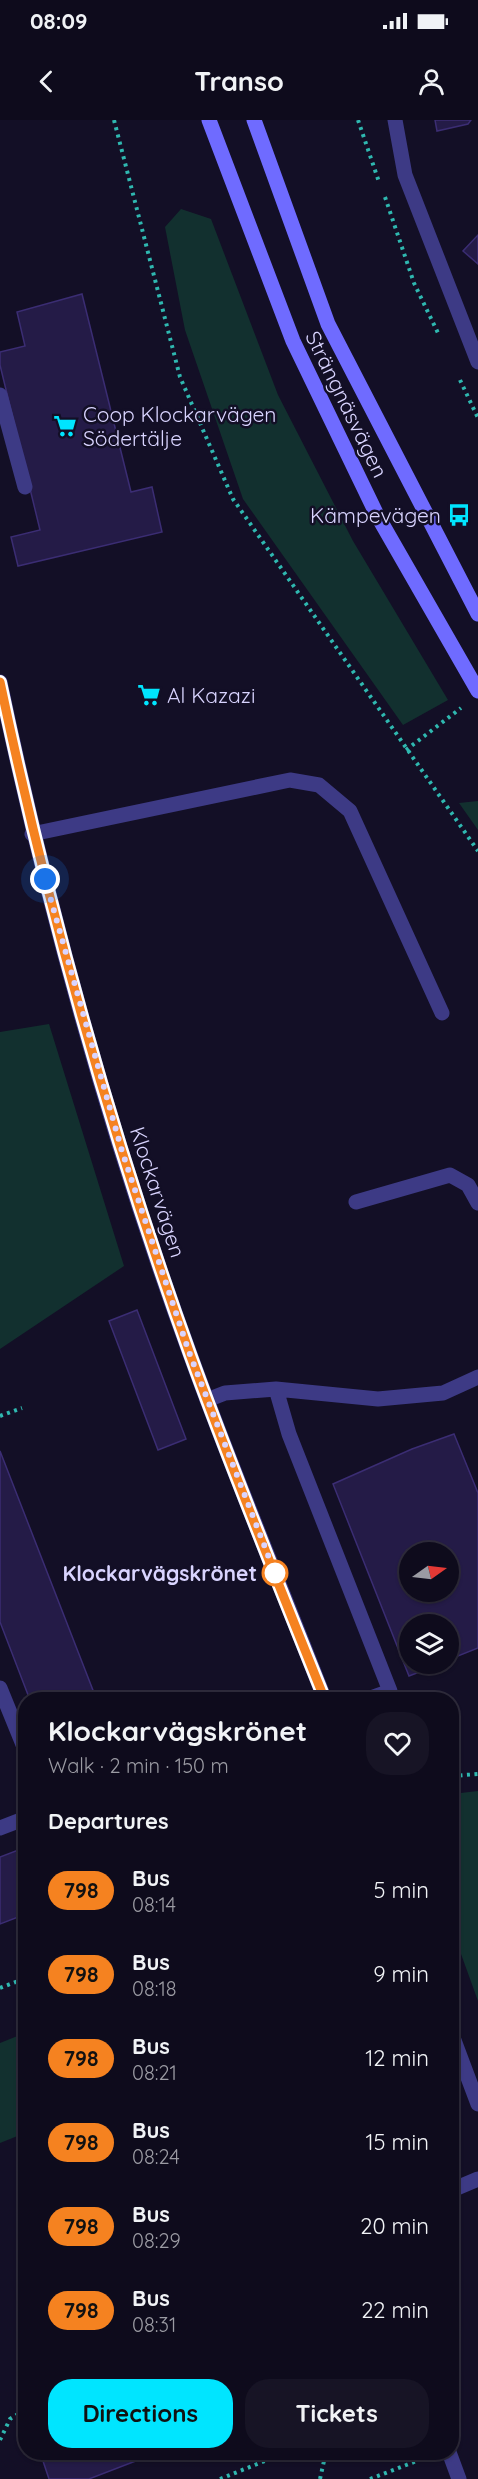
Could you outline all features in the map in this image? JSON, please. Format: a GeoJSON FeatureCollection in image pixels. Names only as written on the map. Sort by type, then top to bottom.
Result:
{"type":"FeatureCollection","features":[{"type":"Feature","properties":{"kind":"main road","name":"Strängnäsvägen"},"geometry":{"type":"LineString","coordinates":[[209,120],[293,341],[378,515],[474,696]]}},
{"type":"Feature","properties":{"kind":"main road","name":"Strängnäsvägen"},"geometry":{"type":"LineString","coordinates":[[254,120],[328,324],[478,614]]}},
{"type":"Feature","properties":{"kind":"street"},"geometry":{"type":"LineString","coordinates":[[395,120],[405,175],[478,362]]}},
{"type":"Feature","properties":{"kind":"street"},"geometry":{"type":"LineString","coordinates":[[0,395],[25,487]]}},
{"type":"Feature","properties":{"kind":"street","name":"Klockarvägen"},"geometry":{"type":"LineString","coordinates":[[0,682],[32,834],[122,1151],[207,1400],[322,1692]]}},
{"type":"Feature","properties":{"kind":"street"},"geometry":{"type":"LineString","coordinates":[[32,834],[290,780],[319,785],[350,811],[442,1013]]}},
{"type":"Feature","properties":{"kind":"street"},"geometry":{"type":"LineString","coordinates":[[356,1202],[450,1175],[468,1185],[478,1203]]}},
{"type":"Feature","properties":{"kind":"street"},"geometry":{"type":"LineString","coordinates":[[207,1400],[225,1393],[276,1389],[378,1399],[443,1393],[477,1383]]}},
{"type":"Feature","properties":{"kind":"street"},"geometry":{"type":"LineString","coordinates":[[276,1389],[289,1434],[390,1691],[387,1692]]}},
{"type":"Feature","properties":{"kind":"street"},"geometry":{"type":"LineString","coordinates":[[0,1688],[18,1732]]}},
{"type":"Feature","properties":{"kind":"street"},"geometry":{"type":"LineString","coordinates":[[0,1828],[18,1821]]}},
{"type":"Feature","properties":{"kind":"street"},"geometry":{"type":"LineString","coordinates":[[459,2054],[478,2104]]}},
{"type":"Feature","properties":{"kind":"street"},"geometry":{"type":"LineString","coordinates":[[459,2187],[478,2179]]}},
{"type":"Feature","properties":{"kind":"street"},"geometry":{"type":"LineString","coordinates":[[452,2460],[459,2479]]}},
{"type":"Feature","properties":{"kind":"path"},"geometry":{"type":"LineString","coordinates":[[114,120],[180,377],[233,499],[478,851]]}},
{"type":"Feature","properties":{"kind":"path"},"geometry":{"type":"LineString","coordinates":[[406,750],[474,696]]}},
{"type":"Feature","properties":{"kind":"path"},"geometry":{"type":"LineString","coordinates":[[0,1416],[22,1408]]}},
{"type":"Feature","properties":{"kind":"path"},"geometry":{"type":"LineString","coordinates":[[459,1775],[478,1774]]}},
{"type":"Feature","properties":{"kind":"path"},"geometry":{"type":"LineString","coordinates":[[0,1988],[18,1981]]}},
{"type":"Feature","properties":{"kind":"path"},"geometry":{"type":"LineString","coordinates":[[0,2440],[10,2419],[18,2414]]}},
{"type":"Feature","properties":{"kind":"path"},"geometry":{"type":"LineString","coordinates":[[220,2479],[267,2460]]}},
{"type":"Feature","properties":{"kind":"path"},"geometry":{"type":"LineString","coordinates":[[320,2479],[324,2460]]}},
{"type":"Feature","properties":{"kind":"path"},"geometry":{"type":"LineString","coordinates":[[370,2479],[419,2460]]}},
{"type":"Feature","properties":{"kind":"green space"},"geometry":{"type":"Polygon","coordinates":[[[181,209],[211,219],[278,395],[353,541],[448,700],[403,725],[243,499],[185,330],[165,227],[181,209]]]}},
{"type":"Feature","properties":{"kind":"green space"},"geometry":{"type":"Polygon","coordinates":[[[478,801],[478,830],[459,803],[478,801]]]}},
{"type":"Feature","properties":{"kind":"green space"},"geometry":{"type":"Polygon","coordinates":[[[49,1024],[124,1266],[0,1349],[0,1032],[49,1024]]]}},
{"type":"Feature","properties":{"kind":"green space"},"geometry":{"type":"Polygon","coordinates":[[[478,1791],[478,2001],[459,1948],[459,1793],[478,1791]]]}},
{"type":"Feature","properties":{"kind":"green space"},"geometry":{"type":"Polygon","coordinates":[[[18,2036],[18,2136],[0,2143],[0,2043],[18,2036]]]}},
{"type":"Feature","properties":{"kind":"building"},"geometry":{"type":"Polygon","coordinates":[[[435,120],[471,120],[468,124],[437,131],[435,120]]]}},
{"type":"Feature","properties":{"kind":"building"},"geometry":{"type":"Polygon","coordinates":[[[478,235],[478,264],[463,251],[478,235]]]}},
{"type":"Feature","properties":{"kind":"building","name":"Coop Klockarvägen Södertälje"},"geometry":{"type":"Polygon","coordinates":[[[82,294],[131,492],[152,487],[162,532],[18,566],[11,537],[40,530],[0,365],[0,352],[25,346],[17,312],[82,294]]]}},
{"type":"Feature","properties":{"kind":"building"},"geometry":{"type":"Polygon","coordinates":[[[137,1310],[186,1439],[158,1450],[109,1321],[137,1310]]]}},
{"type":"Feature","properties":{"kind":"building"},"geometry":{"type":"Polygon","coordinates":[[[454,1434],[478,1493],[478,1648],[459,1656],[459,1614],[399,1614],[399,1651],[333,1484],[412,1449],[454,1434]]]}},
{"type":"Feature","properties":{"kind":"building"},"geometry":{"type":"Polygon","coordinates":[[[0,1451],[94,1692],[27,1692],[0,1622],[0,1451]]]}},
{"type":"Feature","properties":{"kind":"building"},"geometry":{"type":"Polygon","coordinates":[[[18,1850],[18,1917],[0,1924],[0,1857],[18,1850]]]}},
{"type":"Feature","properties":{"kind":"building"},"geometry":{"type":"Polygon","coordinates":[[[43,2460],[138,2460],[89,2479],[49,2479],[43,2460]]]}},
{"type":"Feature","properties":{"kind":"bus line","name":"798"},"geometry":{"type":"LineString","coordinates":[[0,682],[32,834],[122,1151],[189,1352],[322,1692]]}},
{"type":"Feature","properties":{"kind":"place","name":"Coop Klockarvägen Södertälje"},"geometry":{"type":"Point","coordinates":[65,426]}},
{"type":"Feature","properties":{"kind":"place","name":"Kämpevägen"},"geometry":{"type":"Point","coordinates":[459,515]}},
{"type":"Feature","properties":{"kind":"place","name":"Al Kazazi"},"geometry":{"type":"Point","coordinates":[149,695]}},
{"type":"Feature","properties":{"kind":"place","name":"Klockarvägskrönet"},"geometry":{"type":"Point","coordinates":[275,1573]}},
{"type":"Feature","properties":{"kind":"route"},"geometry":{"type":"LineString","coordinates":[[45,879],[122,1151],[189,1352],[275,1573]]}}]}
